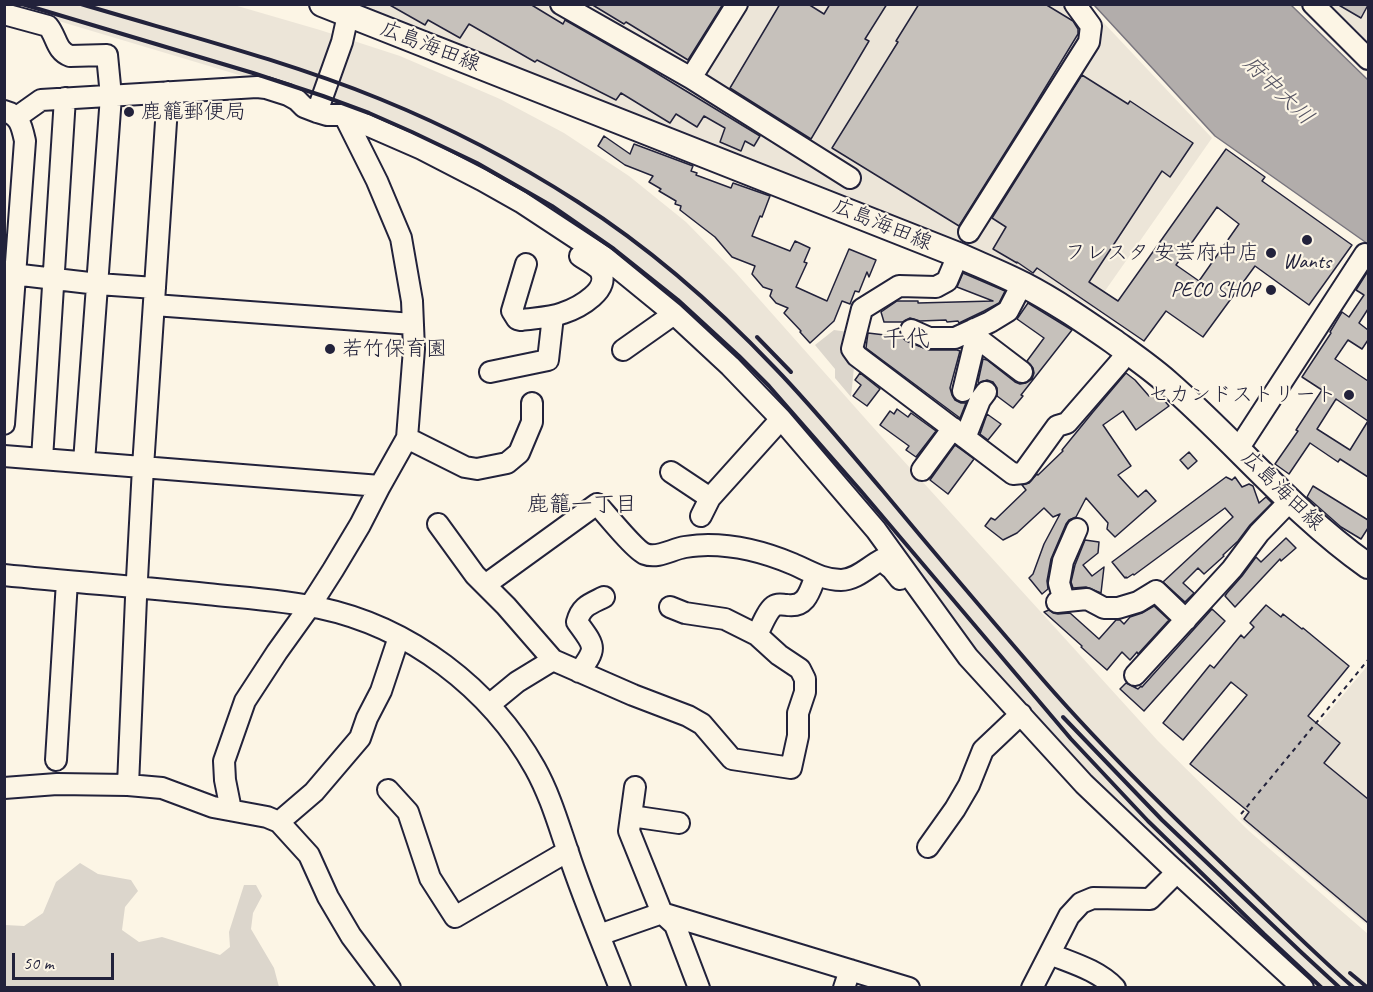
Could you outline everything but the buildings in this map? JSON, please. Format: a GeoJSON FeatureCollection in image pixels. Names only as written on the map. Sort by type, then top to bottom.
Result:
{"type":"FeatureCollection","features":[{"type":"Feature","properties":{"kind":"main road","name":"広島海田線"},"geometry":{"type":"LineString","coordinates":[[322,4],[958,255],[1053,300],[1166,380],[1290,501],[1333,540],[1368,567]]}},
{"type":"Feature","properties":{"kind":"street"},"geometry":{"type":"LineString","coordinates":[[561,4],[691,78],[850,178]]}},
{"type":"Feature","properties":{"kind":"street"},"geometry":{"type":"LineString","coordinates":[[691,78],[737,4]]}},
{"type":"Feature","properties":{"kind":"street"},"geometry":{"type":"LineString","coordinates":[[969,232],[1089,42],[1091,26],[1076,4]]}},
{"type":"Feature","properties":{"kind":"street"},"geometry":{"type":"LineString","coordinates":[[1313,4],[1366,51]]}},
{"type":"Feature","properties":{"kind":"street"},"geometry":{"type":"LineString","coordinates":[[4,14],[48,26],[58,46],[70,56],[107,55],[111,96],[84,462]]}},
{"type":"Feature","properties":{"kind":"street"},"geometry":{"type":"LineString","coordinates":[[317,112],[342,42],[348,15]]}},
{"type":"Feature","properties":{"kind":"street"},"geometry":{"type":"LineString","coordinates":[[4,424],[10,274],[25,141],[22,126],[11,114],[41,100],[257,87],[288,95],[304,107],[317,112],[327,115],[344,115],[422,149],[521,202],[603,256],[674,314],[730,366],[781,419],[876,530],[968,657],[1084,784],[1303,987]]}},
{"type":"Feature","properties":{"kind":"street"},"geometry":{"type":"LineString","coordinates":[[128,785],[136,586],[168,92]]}},
{"type":"Feature","properties":{"kind":"street"},"geometry":{"type":"LineString","coordinates":[[42,459],[65,98]]}},
{"type":"Feature","properties":{"kind":"street"},"geometry":{"type":"LineString","coordinates":[[231,810],[224,761],[245,701],[310,606],[360,525],[407,438],[414,349],[412,301],[401,238],[344,115]]}},
{"type":"Feature","properties":{"kind":"street"},"geometry":{"type":"LineString","coordinates":[[422,149],[421,160],[426,167],[481,194],[528,221],[600,270],[603,282],[596,293],[572,309],[553,316],[521,320],[517,319],[512,311],[526,264]]}},
{"type":"Feature","properties":{"kind":"street"},"geometry":{"type":"LineString","coordinates":[[1236,447],[1244,440],[1365,254]]}},
{"type":"Feature","properties":{"kind":"street"},"geometry":{"type":"LineString","coordinates":[[958,255],[947,281],[936,287],[899,286],[862,309],[852,349],[857,356],[1013,474],[1023,473],[1057,426],[1067,423],[1127,351]]}},
{"type":"Feature","properties":{"kind":"street"},"geometry":{"type":"LineString","coordinates":[[10,274],[98,284],[154,296],[413,324]]}},
{"type":"Feature","properties":{"kind":"street"},"geometry":{"type":"LineString","coordinates":[[911,330],[929,338],[955,338],[975,333],[1008,310],[1022,284]]}},
{"type":"Feature","properties":{"kind":"street"},"geometry":{"type":"LineString","coordinates":[[623,350],[674,314]]}},
{"type":"Feature","properties":{"kind":"street"},"geometry":{"type":"LineString","coordinates":[[490,372],[548,360],[553,316]]}},
{"type":"Feature","properties":{"kind":"street"},"geometry":{"type":"LineString","coordinates":[[975,333],[1022,372]]}},
{"type":"Feature","properties":{"kind":"street"},"geometry":{"type":"LineString","coordinates":[[963,391],[975,333]]}},
{"type":"Feature","properties":{"kind":"street"},"geometry":{"type":"LineString","coordinates":[[922,470],[959,433],[986,392]]}},
{"type":"Feature","properties":{"kind":"street"},"geometry":{"type":"LineString","coordinates":[[407,438],[465,467],[477,469],[507,463],[519,453],[532,422],[532,404]]}},
{"type":"Feature","properties":{"kind":"street"},"geometry":{"type":"LineString","coordinates":[[672,472],[706,507],[781,419]]}},
{"type":"Feature","properties":{"kind":"street"},"geometry":{"type":"LineString","coordinates":[[4,456],[380,486]]}},
{"type":"Feature","properties":{"kind":"street"},"geometry":{"type":"LineString","coordinates":[[1135,675],[1232,569],[1259,533],[1290,501]]}},
{"type":"Feature","properties":{"kind":"street"},"geometry":{"type":"LineString","coordinates":[[485,585],[597,504],[634,546],[644,554],[657,555],[685,547],[708,545],[749,550],[792,563],[820,577],[842,580],[856,577],[881,560],[892,569],[912,595],[920,590]]}},
{"type":"Feature","properties":{"kind":"street"},"geometry":{"type":"LineString","coordinates":[[438,524],[475,575],[506,606],[553,660],[688,716],[702,724],[732,759],[791,768],[798,736],[798,713],[805,692],[805,679],[800,669],[779,655],[757,634],[725,620],[685,613],[670,607]]}},
{"type":"Feature","properties":{"kind":"street"},"geometry":{"type":"LineString","coordinates":[[1077,529],[1063,561],[1059,583],[1060,601],[1087,598],[1104,608],[1118,608],[1138,602],[1156,591],[1186,620]]}},
{"type":"Feature","properties":{"kind":"street"},"geometry":{"type":"LineString","coordinates":[[4,575],[136,586],[310,606],[357,618],[399,637],[437,660],[489,705],[514,736],[534,767],[550,800],[567,851],[620,987]]}},
{"type":"Feature","properties":{"kind":"street"},"geometry":{"type":"LineString","coordinates":[[757,634],[772,607],[779,604],[795,607],[807,597],[816,575]]}},
{"type":"Feature","properties":{"kind":"street"},"geometry":{"type":"LineString","coordinates":[[56,760],[68,581]]}},
{"type":"Feature","properties":{"kind":"street"},"geometry":{"type":"LineString","coordinates":[[579,672],[591,657],[593,647],[577,622],[579,613],[586,605],[604,597]]}},
{"type":"Feature","properties":{"kind":"street"},"geometry":{"type":"LineString","coordinates":[[279,822],[314,792],[360,738],[381,691],[399,637]]}},
{"type":"Feature","properties":{"kind":"street"},"geometry":{"type":"LineString","coordinates":[[489,705],[517,681],[553,660]]}},
{"type":"Feature","properties":{"kind":"street"},"geometry":{"type":"LineString","coordinates":[[928,847],[969,785],[983,750],[1021,714]]}},
{"type":"Feature","properties":{"kind":"street"},"geometry":{"type":"LineString","coordinates":[[4,788],[57,784],[162,788],[213,807],[267,816],[279,822],[309,855],[328,897],[351,936],[390,987]]}},
{"type":"Feature","properties":{"kind":"street"},"geometry":{"type":"LineString","coordinates":[[635,787],[629,831],[662,913],[675,925],[699,987]]}},
{"type":"Feature","properties":{"kind":"street"},"geometry":{"type":"LineString","coordinates":[[388,790],[408,812],[430,878],[455,917],[567,851]]}},
{"type":"Feature","properties":{"kind":"street"},"geometry":{"type":"LineString","coordinates":[[631,816],[679,823]]}},
{"type":"Feature","properties":{"kind":"street"},"geometry":{"type":"LineString","coordinates":[[1032,987],[1069,916],[1081,903],[1093,897],[1150,899],[1177,872]]}},
{"type":"Feature","properties":{"kind":"street"},"geometry":{"type":"LineString","coordinates":[[599,935],[662,913],[847,979],[909,987]]}},
{"type":"Feature","properties":{"kind":"street"},"geometry":{"type":"LineString","coordinates":[[1050,954],[1094,972],[1115,987]]}},
{"type":"Feature","properties":{"kind":"path"},"geometry":{"type":"LineString","coordinates":[[1241,813],[1368,660]]}},
{"type":"Feature","properties":{"kind":"shaded area"},"geometry":{"type":"Polygon","coordinates":[[[5,5],[234,5],[400,56],[500,99],[564,133],[629,176],[686,222],[736,273],[1158,741],[1249,831],[1368,934],[1368,987],[1310,987],[1100,795],[665,296],[364,118],[296,92],[5,5]]]}},
{"type":"Feature","properties":{"kind":"shaded area"},"geometry":{"type":"Polygon","coordinates":[[[357,5],[1087,5],[1212,138],[1093,308],[1046,281],[991,254],[357,5]]]}},
{"type":"Feature","properties":{"kind":"shaded area"},"geometry":{"type":"Polygon","coordinates":[[[1298,5],[1368,5],[1368,73],[1298,5]]]}},
{"type":"Feature","properties":{"kind":"shaded area"},"geometry":{"type":"Polygon","coordinates":[[[834,330],[849,332],[846,356],[854,367],[851,397],[835,378],[835,369],[815,345],[834,330]]]}},
{"type":"Feature","properties":{"kind":"shaded area"},"geometry":{"type":"Polygon","coordinates":[[[1368,665],[1368,926],[1240,819],[1368,665]]]}},
{"type":"Feature","properties":{"kind":"shaded area"},"geometry":{"type":"Polygon","coordinates":[[[80,863],[98,874],[131,880],[138,891],[125,907],[122,930],[139,942],[162,937],[220,955],[230,947],[229,932],[244,885],[256,885],[262,896],[253,913],[251,929],[274,968],[279,987],[5,987],[5,925],[24,926],[43,913],[56,882],[80,863]]]}},
{"type":"Feature","properties":{"kind":"water","name":"府中大川"},"geometry":{"type":"Polygon","coordinates":[[[1094,5],[1291,5],[1368,80],[1368,244],[1215,136],[1094,5]]]}},
{"type":"Feature","properties":{"kind":"railway"},"geometry":{"type":"LineString","coordinates":[[22,4],[253,73],[369,113],[477,163],[552,206],[614,249],[678,300],[769,386],[1071,739],[1148,821],[1322,988]]}},
{"type":"Feature","properties":{"kind":"railway"},"geometry":{"type":"LineString","coordinates":[[81,4],[307,72],[406,110],[457,133],[531,173],[631,238],[681,278],[774,367],[843,444],[1032,667],[1105,748],[1208,850],[1354,988]]}},
{"type":"Feature","properties":{"kind":"railway"},"geometry":{"type":"LineString","coordinates":[[757,337],[791,372]]}},
{"type":"Feature","properties":{"kind":"railway"},"geometry":{"type":"LineString","coordinates":[[1063,717],[1162,820],[1340,988]]}},
{"type":"Feature","properties":{"kind":"railway"},"geometry":{"type":"LineString","coordinates":[[1350,973],[1368,988]]}},
{"type":"Feature","properties":{"kind":"place","name":"鹿籠郵便局"},"geometry":{"type":"Point","coordinates":[129,112]}},
{"type":"Feature","properties":{"kind":"place","name":"Wants"},"geometry":{"type":"Point","coordinates":[1307,240]}},
{"type":"Feature","properties":{"kind":"place","name":"フレスタ 安芸府中店"},"geometry":{"type":"Point","coordinates":[1271,253]}},
{"type":"Feature","properties":{"kind":"place","name":"PECO SHOP"},"geometry":{"type":"Point","coordinates":[1271,290]}},
{"type":"Feature","properties":{"kind":"place","name":"若竹保育園"},"geometry":{"type":"Point","coordinates":[330,349]}},
{"type":"Feature","properties":{"kind":"place","name":"セカンドストリート"},"geometry":{"type":"Point","coordinates":[1349,395]}},
{"type":"Feature","properties":{"kind":"district","name":"千代"},"geometry":{"type":"Point","coordinates":[906,340]}},
{"type":"Feature","properties":{"kind":"district","name":"鹿籠一丁目"},"geometry":{"type":"Point","coordinates":[582,505]}}]}
